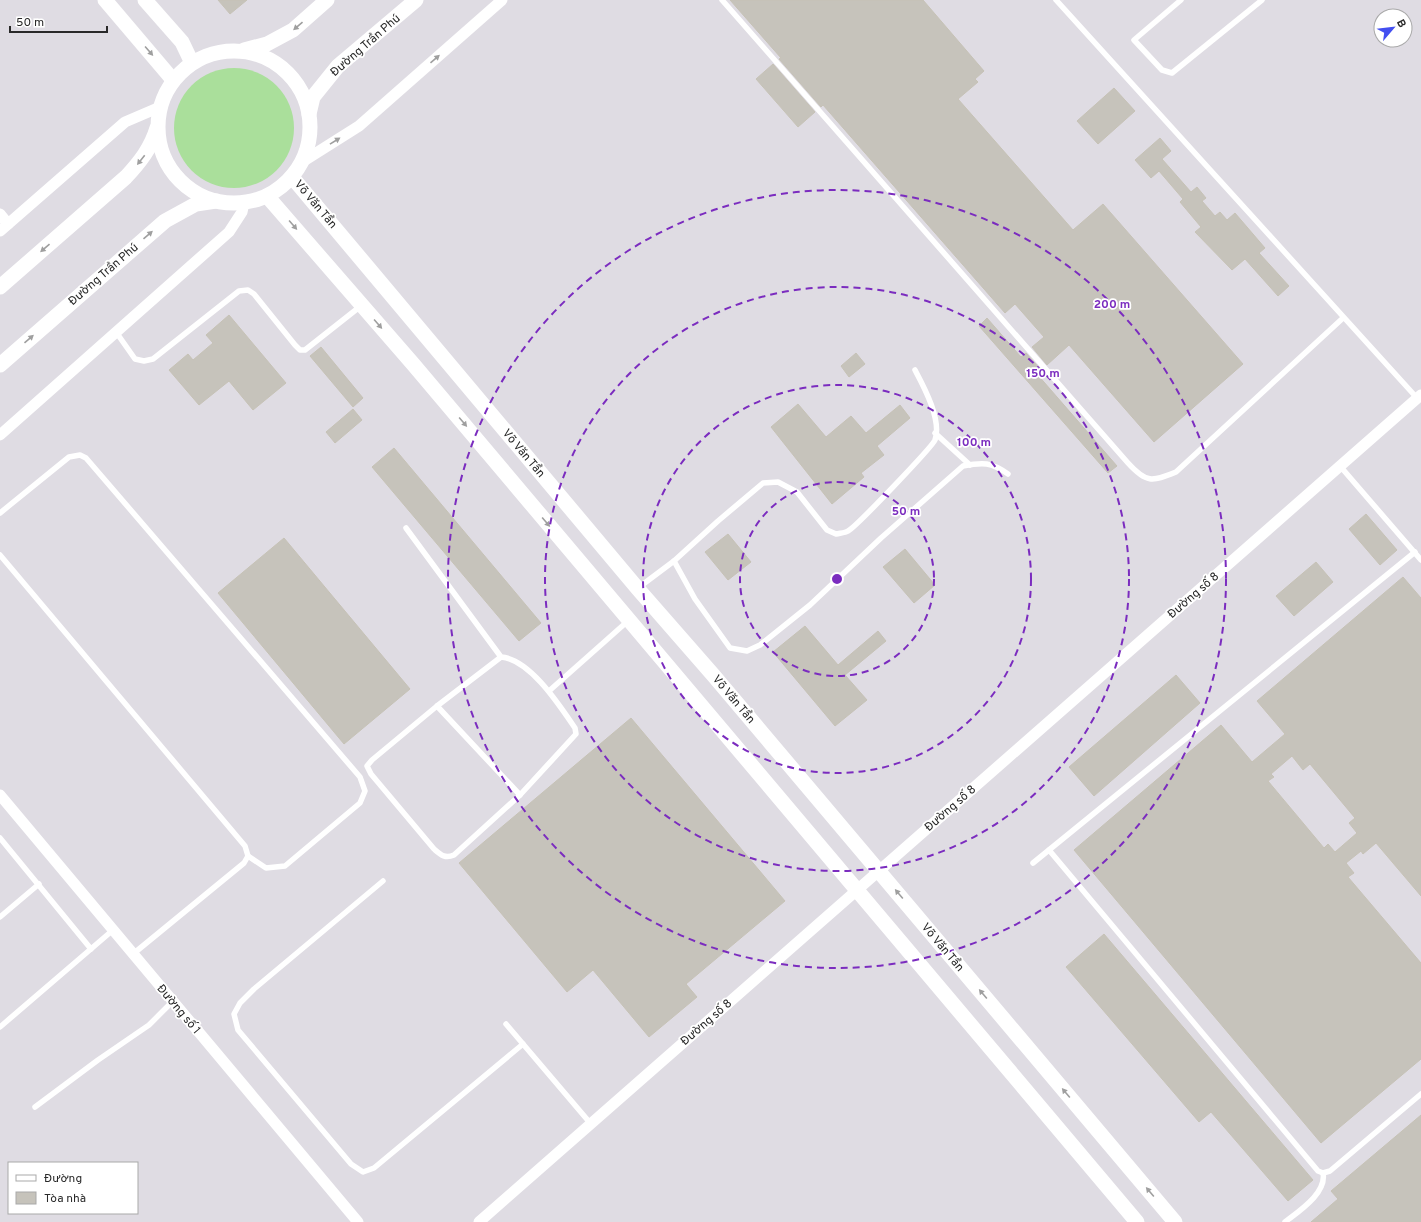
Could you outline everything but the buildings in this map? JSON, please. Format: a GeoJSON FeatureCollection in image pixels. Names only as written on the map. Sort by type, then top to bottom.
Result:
{"type":"FeatureCollection","features":[{"type":"Feature","properties":{"kind":"street"},"geometry":{"type":"LineString","coordinates":[[105,0],[174,80]]}},
{"type":"Feature","properties":{"kind":"street"},"geometry":{"type":"LineString","coordinates":[[145,0],[182,42],[192,63]]}},
{"type":"Feature","properties":{"kind":"street"},"geometry":{"type":"LineString","coordinates":[[239,51],[267,44],[293,30],[327,0]]}},
{"type":"Feature","properties":{"kind":"street","name":"Đường Trần Phú"},"geometry":{"type":"LineString","coordinates":[[309,114],[313,97],[338,66],[416,0]]}},
{"type":"Feature","properties":{"kind":"street"},"geometry":{"type":"LineString","coordinates":[[302,162],[360,126],[502,0]]}},
{"type":"Feature","properties":{"kind":"street"},"geometry":{"type":"LineString","coordinates":[[0,287],[126,177],[142,160],[152,143],[158,126],[160,107],[166,93],[174,80],[192,63],[211,54],[232,50],[253,53],[272,61],[288,73],[300,89],[309,114],[310,126],[308,144],[302,162],[292,177],[281,188],[267,196],[244,203],[216,201],[192,190],[177,178],[167,162],[162,150],[158,126]]}},
{"type":"Feature","properties":{"kind":"street"},"geometry":{"type":"LineString","coordinates":[[0,214],[4,227],[125,122],[160,107]]}},
{"type":"Feature","properties":{"kind":"street","name":"Võ Văn Tần"},"geometry":{"type":"LineString","coordinates":[[292,177],[638,589],[879,871],[1175,1222]]}},
{"type":"Feature","properties":{"kind":"street"},"geometry":{"type":"LineString","coordinates":[[267,196],[362,305],[630,620],[1137,1222]]}},
{"type":"Feature","properties":{"kind":"street","name":"Đường Trần Phú"},"geometry":{"type":"LineString","coordinates":[[0,365],[165,221],[196,204],[216,201]]}},
{"type":"Feature","properties":{"kind":"street"},"geometry":{"type":"LineString","coordinates":[[0,435],[229,232],[242,212],[244,203]]}},
{"type":"Feature","properties":{"kind":"street","name":"Đường số 8"},"geometry":{"type":"LineString","coordinates":[[479,1222],[1419,396]]}},
{"type":"Feature","properties":{"kind":"street","name":"Đường số 1"},"geometry":{"type":"LineString","coordinates":[[0,796],[358,1222]]}},
{"type":"Feature","properties":{"kind":"lane"},"geometry":{"type":"LineString","coordinates":[[722,0],[1128,463],[1145,479],[1154,480],[1176,472],[1343,318]]}},
{"type":"Feature","properties":{"kind":"lane"},"geometry":{"type":"LineString","coordinates":[[1056,0],[1343,318],[1419,396]]}},
{"type":"Feature","properties":{"kind":"lane"},"geometry":{"type":"LineString","coordinates":[[1181,0],[1134,40],[1162,70],[1168,73],[1172,73],[1262,0]]}},
{"type":"Feature","properties":{"kind":"lane"},"geometry":{"type":"LineString","coordinates":[[116,332],[135,359],[144,361],[153,359],[239,291],[248,290],[254,294],[295,345],[300,350],[305,350],[362,305]]}},
{"type":"Feature","properties":{"kind":"lane"},"geometry":{"type":"LineString","coordinates":[[638,589],[674,561],[718,521],[764,483],[778,482],[797,492],[827,530],[836,534],[848,531],[883,498],[935,440],[936,425],[928,395],[915,370]]}},
{"type":"Feature","properties":{"kind":"lane"},"geometry":{"type":"LineString","coordinates":[[935,433],[970,465]]}},
{"type":"Feature","properties":{"kind":"lane"},"geometry":{"type":"LineString","coordinates":[[0,513],[70,457],[80,455],[86,458],[360,777],[365,792],[360,804],[285,866],[266,868],[248,856]]}},
{"type":"Feature","properties":{"kind":"lane"},"geometry":{"type":"LineString","coordinates":[[674,561],[695,600],[730,648],[747,651],[760,645],[810,605],[881,538],[963,466],[980,462],[998,468],[1008,474]]}},
{"type":"Feature","properties":{"kind":"lane"},"geometry":{"type":"LineString","coordinates":[[1340,466],[1421,560]]}},
{"type":"Feature","properties":{"kind":"lane"},"geometry":{"type":"LineString","coordinates":[[406,528],[501,657]]}},
{"type":"Feature","properties":{"kind":"lane"},"geometry":{"type":"LineString","coordinates":[[1033,863],[1415,552]]}},
{"type":"Feature","properties":{"kind":"lane"},"geometry":{"type":"LineString","coordinates":[[0,555],[246,846],[248,856],[244,863],[133,954]]}},
{"type":"Feature","properties":{"kind":"lane"},"geometry":{"type":"LineString","coordinates":[[548,691],[630,620]]}},
{"type":"Feature","properties":{"kind":"lane"},"geometry":{"type":"LineString","coordinates":[[501,657],[518,661],[548,691],[576,728],[576,734],[520,795],[454,855],[448,858],[442,856],[434,849],[371,774],[367,766],[372,760],[437,706],[501,657]]}},
{"type":"Feature","properties":{"kind":"lane"},"geometry":{"type":"LineString","coordinates":[[437,706],[520,795]]}},
{"type":"Feature","properties":{"kind":"lane"},"geometry":{"type":"LineString","coordinates":[[0,838],[91,949]]}},
{"type":"Feature","properties":{"kind":"lane"},"geometry":{"type":"LineString","coordinates":[[1048,850],[1318,1171],[1323,1174]]}},
{"type":"Feature","properties":{"kind":"lane"},"geometry":{"type":"LineString","coordinates":[[383,881],[254,989],[240,1003],[234,1014],[238,1030],[351,1164],[363,1172],[374,1168],[523,1044]]}},
{"type":"Feature","properties":{"kind":"lane"},"geometry":{"type":"LineString","coordinates":[[0,917],[39,884]]}},
{"type":"Feature","properties":{"kind":"lane"},"geometry":{"type":"LineString","coordinates":[[0,1027],[113,930]]}},
{"type":"Feature","properties":{"kind":"lane"},"geometry":{"type":"LineString","coordinates":[[35,1108],[98,1060],[150,1025],[173,1001]]}},
{"type":"Feature","properties":{"kind":"lane"},"geometry":{"type":"LineString","coordinates":[[506,1024],[591,1124]]}},
{"type":"Feature","properties":{"kind":"lane"},"geometry":{"type":"LineString","coordinates":[[1323,1174],[1330,1171],[1421,1094]]}},
{"type":"Feature","properties":{"kind":"lane"},"geometry":{"type":"LineString","coordinates":[[1287,1221],[1320,1192],[1324,1181],[1323,1174]]}},
{"type":"Feature","properties":{"kind":"shaded area"},"geometry":{"type":"Polygon","coordinates":[[[0,0],[1421,0],[1421,1222],[0,1222],[0,0]]]}},
{"type":"Feature","properties":{"kind":"green space"},"geometry":{"type":"Polygon","coordinates":[[[234,68],[246,69],[257,73],[267,78],[276,86],[284,95],[289,105],[293,116],[293,140],[289,151],[284,161],[276,170],[267,178],[257,183],[246,187],[234,188],[222,187],[211,183],[201,178],[192,170],[184,161],[179,151],[175,140],[174,128],[175,116],[179,105],[184,95],[192,86],[201,78],[211,73],[222,69],[234,68]]]}}]}
